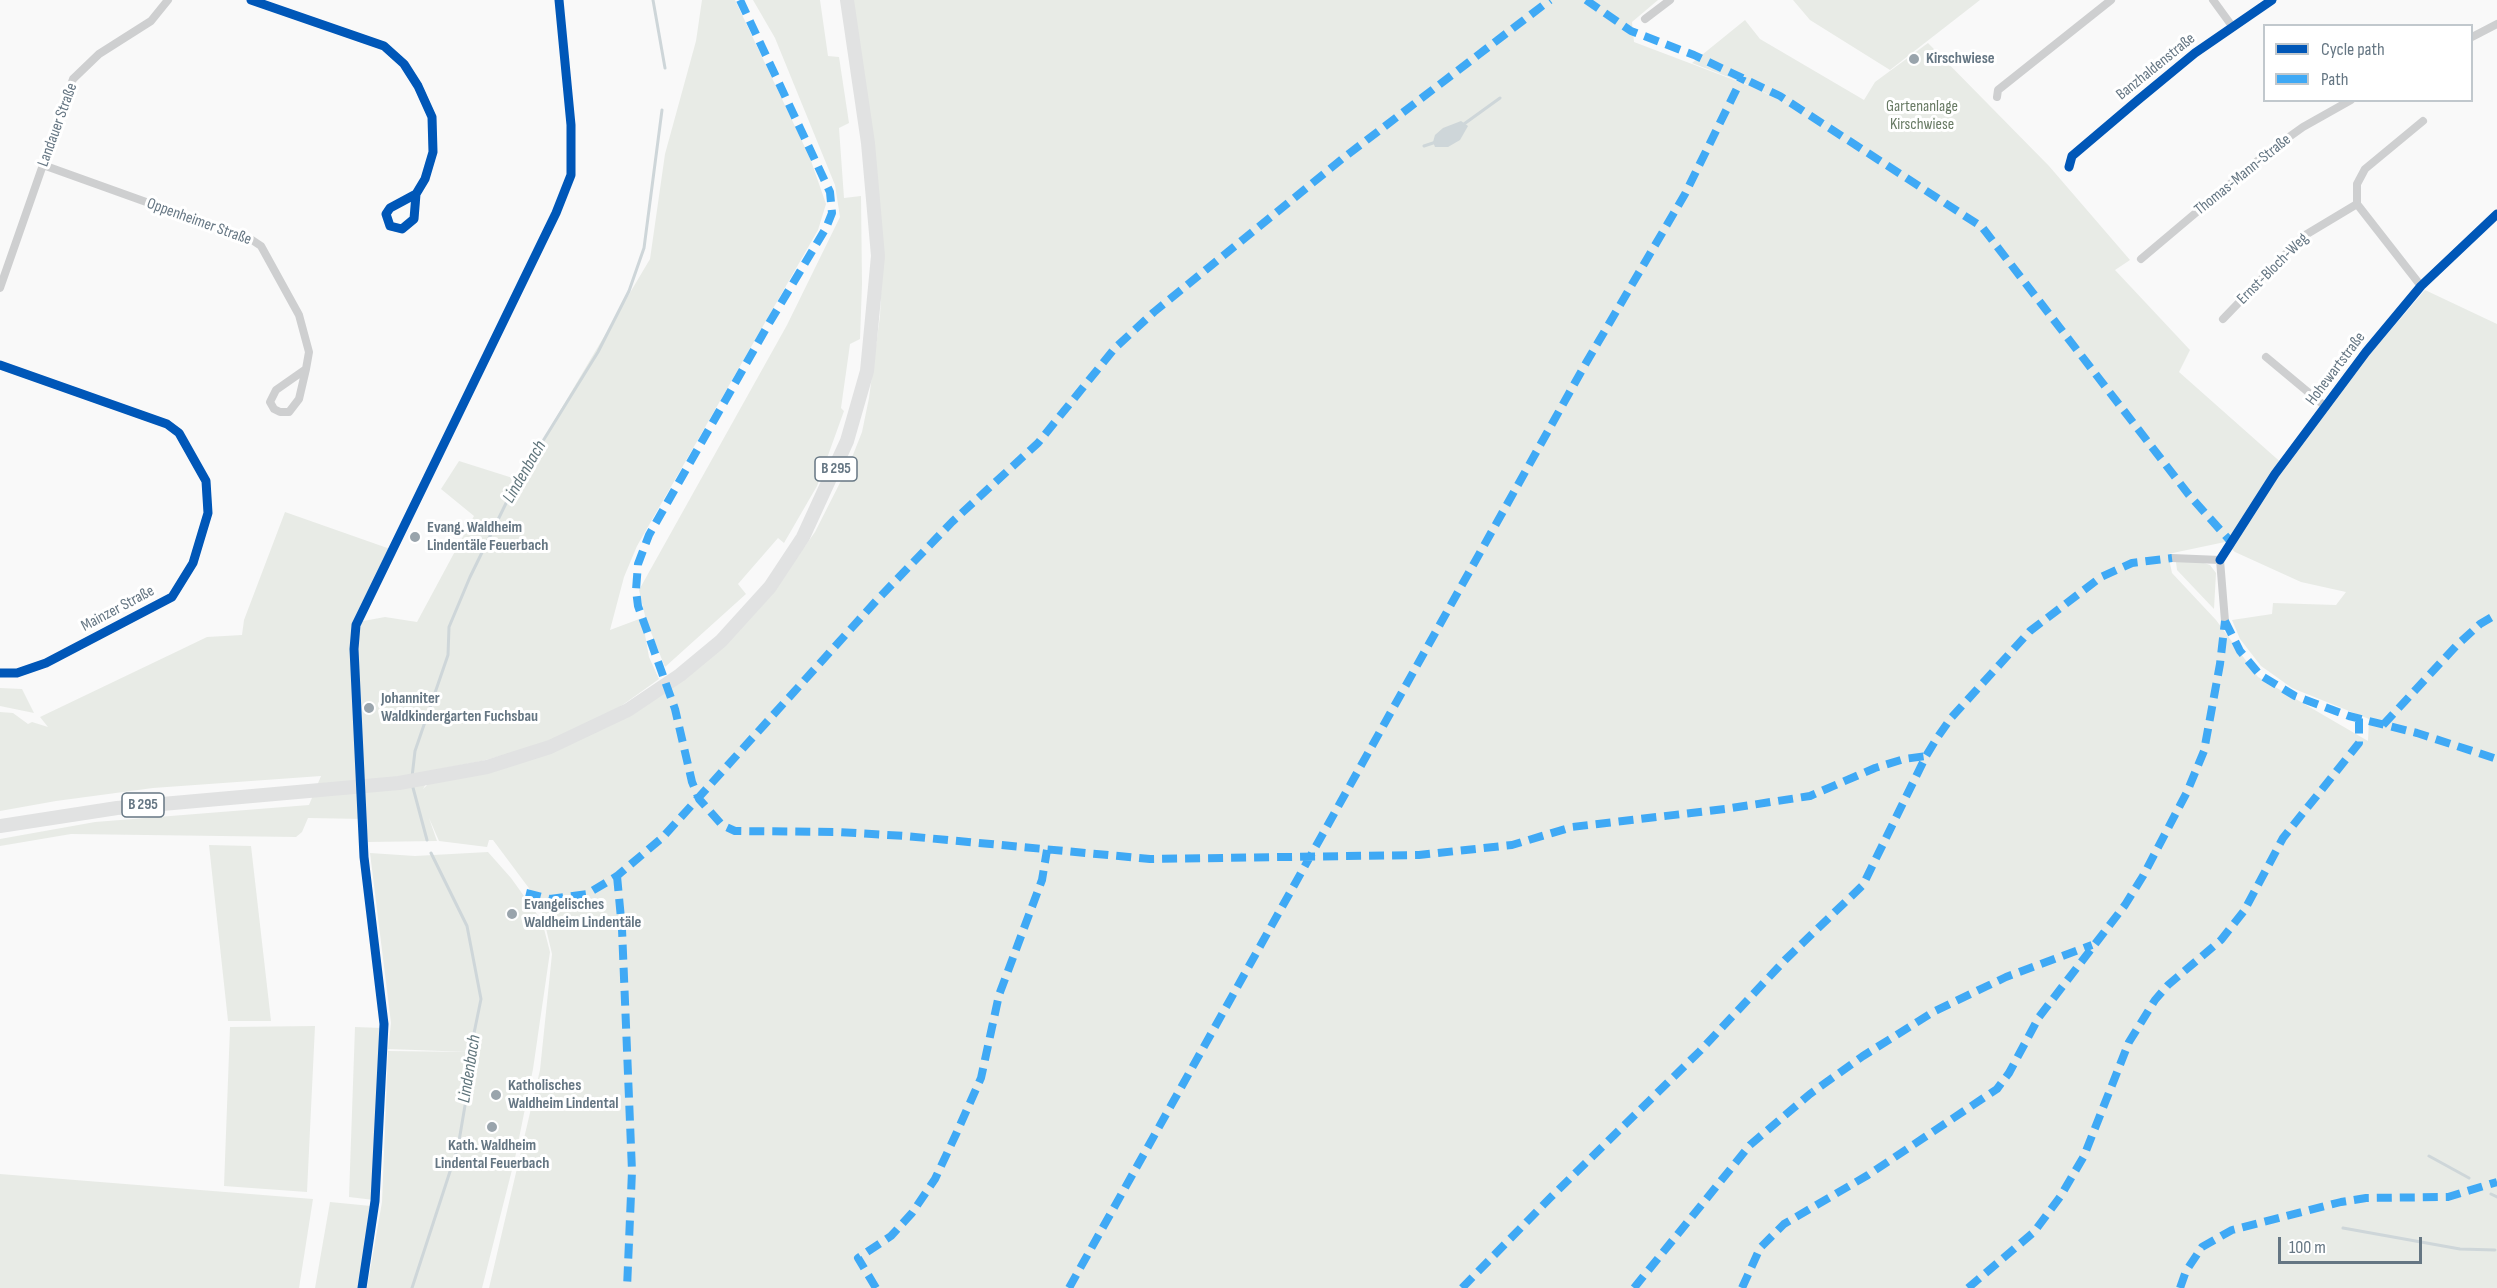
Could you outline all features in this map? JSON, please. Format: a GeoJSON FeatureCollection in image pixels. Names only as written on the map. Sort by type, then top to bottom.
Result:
{"type":"FeatureCollection","features":[{"type":"Feature","properties":{"kind":"main road","name":"B 295"},"geometry":{"type":"LineString","coordinates":[[0,826],[117,808],[399,783],[488,767],[550,747],[594,728],[659,691],[699,660],[740,622],[770,587],[803,537],[837,468],[857,413],[867,371],[878,256],[868,142],[847,0]]}},
{"type":"Feature","properties":{"kind":"street","name":"Landauer Straße"},"geometry":{"type":"LineString","coordinates":[[0,288],[72,79],[99,54],[151,21],[168,0]]}},
{"type":"Feature","properties":{"kind":"street"},"geometry":{"type":"LineString","coordinates":[[251,0],[384,46],[404,64],[418,86],[432,117],[433,152],[425,178],[416,194],[414,219],[407,227],[398,230],[390,226],[386,214],[390,208],[416,194]]}},
{"type":"Feature","properties":{"kind":"street"},"geometry":{"type":"LineString","coordinates":[[1644,20],[1670,0]]}},
{"type":"Feature","properties":{"kind":"street"},"geometry":{"type":"LineString","coordinates":[[1997,97],[1998,90],[2111,0]]}},
{"type":"Feature","properties":{"kind":"street"},"geometry":{"type":"LineString","coordinates":[[2213,0],[2232,26]]}},
{"type":"Feature","properties":{"kind":"street","name":"Banzhaldenstraße"},"geometry":{"type":"LineString","coordinates":[[2069,167],[2072,156],[2090,141],[2232,26],[2272,0]]}},
{"type":"Feature","properties":{"kind":"street"},"geometry":{"type":"LineString","coordinates":[[2473,37],[2497,24]]}},
{"type":"Feature","properties":{"kind":"street","name":"Thomas-Mann-Straße"},"geometry":{"type":"LineString","coordinates":[[2141,259],[2268,152],[2304,127],[2348,102]]}},
{"type":"Feature","properties":{"kind":"street"},"geometry":{"type":"LineString","coordinates":[[2421,286],[2357,204],[2357,183],[2365,169],[2423,122]]}},
{"type":"Feature","properties":{"kind":"street","name":"Oppenheimer Straße"},"geometry":{"type":"LineString","coordinates":[[43,165],[252,240],[261,246],[303,325],[309,352],[306,369],[299,399],[289,412],[274,409],[270,402],[276,390],[306,369]]}},
{"type":"Feature","properties":{"kind":"street","name":"Ernst-Bloch-Weg"},"geometry":{"type":"LineString","coordinates":[[2223,319],[2302,237],[2357,204]]}},
{"type":"Feature","properties":{"kind":"street","name":"Hohewartstraße"},"geometry":{"type":"LineString","coordinates":[[2220,560],[2275,474],[2366,352],[2421,286],[2497,214]]}},
{"type":"Feature","properties":{"kind":"street","name":"Hohewartstraße"},"geometry":{"type":"LineString","coordinates":[[2266,357],[2326,407]]}},
{"type":"Feature","properties":{"kind":"street","name":"Mainzer Straße"},"geometry":{"type":"LineString","coordinates":[[0,364],[167,424],[179,433],[206,481],[208,513],[193,563],[172,597],[46,663],[16,673],[0,673]]}},
{"type":"Feature","properties":{"kind":"street"},"geometry":{"type":"LineString","coordinates":[[2172,558],[2220,560],[2225,621]]}},
{"type":"Feature","properties":{"kind":"green space","name":"Gartenanlage Kirschwiese"},"geometry":{"type":"Polygon","coordinates":[[[702,0],[735,0],[810,158],[826,204],[818,230],[637,546],[624,577],[610,630],[642,618],[649,657],[659,679],[610,714],[539,745],[482,761],[434,770],[423,789],[430,782],[537,758],[607,727],[770,595],[815,532],[849,465],[862,432],[880,316],[883,251],[852,0],[1658,0],[1632,22],[1634,42],[1750,86],[1847,132],[1749,85],[1692,63],[1745,20],[1760,39],[1864,100],[1875,82],[1928,43],[2049,166],[2130,260],[2115,270],[2190,350],[2179,372],[2285,466],[2351,376],[2425,290],[2497,324],[2497,1288],[489,1288],[540,1070],[552,954],[540,903],[493,840],[489,840],[487,847],[439,841],[429,818],[437,841],[368,842],[365,809],[364,819],[308,818],[302,832],[296,837],[71,834],[0,846],[0,839],[95,822],[309,805],[321,776],[153,788],[0,811],[0,712],[13,713],[28,724],[32,722],[48,727],[40,717],[207,637],[242,635],[244,620],[285,512],[393,550],[358,622],[385,617],[417,622],[474,516],[441,489],[459,461],[519,480],[650,259],[665,154],[696,41],[702,0]],[[2225,542],[2168,554],[2172,573],[2216,620],[2258,677],[2368,741],[2369,719],[2292,688],[2261,666],[2240,639],[2232,620],[2272,614],[2273,603],[2336,605],[2346,592],[2301,582],[2235,552],[2225,542]]]}},
{"type":"Feature","properties":{"kind":"green space"},"geometry":{"type":"Polygon","coordinates":[[[753,0],[820,0],[828,56],[839,57],[849,123],[839,128],[844,198],[861,196],[860,339],[850,344],[841,408],[844,411],[817,486],[784,543],[778,538],[738,584],[746,594],[665,667],[646,620],[639,590],[787,325],[840,217],[835,185],[775,38],[753,0]]]}},
{"type":"Feature","properties":{"kind":"green space"},"geometry":{"type":"Polygon","coordinates":[[[1793,0],[1980,0],[1890,70],[1810,20],[1793,0]]]}},
{"type":"Feature","properties":{"kind":"green space"},"geometry":{"type":"Polygon","coordinates":[[[2176,562],[2201,562],[2210,565],[2216,573],[2214,609],[2177,570],[2176,562]]]}},
{"type":"Feature","properties":{"kind":"green space"},"geometry":{"type":"Polygon","coordinates":[[[0,688],[22,689],[34,713],[0,706],[0,688]]]}},
{"type":"Feature","properties":{"kind":"green space"},"geometry":{"type":"Polygon","coordinates":[[[209,845],[251,846],[271,1021],[228,1021],[209,845]]]}},
{"type":"Feature","properties":{"kind":"green space"},"geometry":{"type":"Polygon","coordinates":[[[488,852],[511,878],[542,921],[550,952],[533,1069],[515,1158],[482,1288],[367,1288],[382,1202],[388,1051],[469,1052],[388,1049],[391,1023],[370,853],[415,856],[488,852]]]}},
{"type":"Feature","properties":{"kind":"green space"},"geometry":{"type":"Polygon","coordinates":[[[315,1026],[307,1192],[224,1186],[230,1027],[315,1026]]]}},
{"type":"Feature","properties":{"kind":"green space"},"geometry":{"type":"Polygon","coordinates":[[[355,1027],[382,1028],[374,1200],[349,1197],[355,1027]]]}},
{"type":"Feature","properties":{"kind":"green space"},"geometry":{"type":"Polygon","coordinates":[[[0,1174],[313,1199],[299,1288],[0,1288],[0,1174]]]}},
{"type":"Feature","properties":{"kind":"green space"},"geometry":{"type":"Polygon","coordinates":[[[330,1202],[371,1206],[359,1288],[315,1288],[330,1202]]]}},
{"type":"Feature","properties":{"kind":"shaded area"},"geometry":{"type":"Polygon","coordinates":[[[1461,121],[1468,126],[1460,140],[1448,147],[1435,147],[1433,142],[1435,135],[1443,128],[1461,121]]]}},
{"type":"Feature","properties":{"kind":"waterway","name":"Lindenbach"},"geometry":{"type":"LineString","coordinates":[[653,0],[665,68]]}},
{"type":"Feature","properties":{"kind":"waterway"},"geometry":{"type":"LineString","coordinates":[[1464,124],[1500,98]]}},
{"type":"Feature","properties":{"kind":"waterway","name":"Lindenbach"},"geometry":{"type":"LineString","coordinates":[[412,777],[415,751],[448,655],[449,627],[470,577],[512,491],[598,352],[629,291],[644,248],[662,110]]}},
{"type":"Feature","properties":{"kind":"waterway"},"geometry":{"type":"LineString","coordinates":[[1424,146],[1436,142]]}},
{"type":"Feature","properties":{"kind":"waterway","name":"Lindenbach"},"geometry":{"type":"LineString","coordinates":[[412,784],[427,840]]}},
{"type":"Feature","properties":{"kind":"waterway","name":"Lindenbach"},"geometry":{"type":"LineString","coordinates":[[412,1288],[458,1147],[470,1076],[472,1043],[481,999],[467,926],[431,853]]}},
{"type":"Feature","properties":{"kind":"waterway"},"geometry":{"type":"LineString","coordinates":[[2429,1156],[2469,1178]]}},
{"type":"Feature","properties":{"kind":"waterway"},"geometry":{"type":"LineString","coordinates":[[2491,1194],[2497,1197]]}},
{"type":"Feature","properties":{"kind":"waterway"},"geometry":{"type":"LineString","coordinates":[[2343,1228],[2460,1249],[2495,1250]]}},
{"type":"Feature","properties":{"kind":"marked path"},"geometry":{"type":"LineString","coordinates":[[740,0],[830,192],[832,213],[826,228],[649,535],[638,564],[636,590],[638,606],[675,709],[692,782],[699,799],[722,825],[735,831],[839,832],[905,836],[1150,859],[1419,855],[1512,845],[1572,827],[1725,809],[1810,796],[1875,768],[1904,759],[1926,756]]}},
{"type":"Feature","properties":{"kind":"marked path"},"geometry":{"type":"LineString","coordinates":[[526,893],[550,899],[587,894],[617,876],[663,837],[876,601],[952,522],[1038,443],[1115,348],[1154,312],[1342,159],[1550,0]]}},
{"type":"Feature","properties":{"kind":"marked path"},"geometry":{"type":"LineString","coordinates":[[1586,0],[1631,31],[1694,55],[1780,96],[1982,227],[2189,495],[2232,543]]}},
{"type":"Feature","properties":{"kind":"marked path"},"geometry":{"type":"LineString","coordinates":[[1069,1288],[1586,363],[1685,194],[1743,76]]}},
{"type":"Feature","properties":{"kind":"marked path"},"geometry":{"type":"LineString","coordinates":[[1462,1288],[1700,1051],[1785,960],[1863,885],[1937,738],[1951,718],[2030,631],[2101,577],[2132,563],[2172,558]]}},
{"type":"Feature","properties":{"kind":"marked path"},"geometry":{"type":"LineString","coordinates":[[2383,725],[2456,646],[2480,624],[2497,614]]}},
{"type":"Feature","properties":{"kind":"marked path"},"geometry":{"type":"LineString","coordinates":[[2225,621],[2240,651],[2260,675],[2295,696],[2349,716],[2417,733],[2497,759]]}},
{"type":"Feature","properties":{"kind":"marked path"},"geometry":{"type":"LineString","coordinates":[[1742,1288],[1760,1248],[1784,1224],[1868,1175],[1997,1089],[2009,1073],[2039,1017],[2125,905],[2143,876],[2187,792],[2204,751],[2220,664],[2225,621]]}},
{"type":"Feature","properties":{"kind":"marked path"},"geometry":{"type":"LineString","coordinates":[[1968,1288],[2034,1232],[2060,1197],[2084,1156],[2129,1042],[2155,1000],[2168,985],[2221,940],[2244,911],[2283,838],[2359,743],[2359,718]]}},
{"type":"Feature","properties":{"kind":"marked path"},"geometry":{"type":"LineString","coordinates":[[876,1288],[858,1258],[891,1236],[912,1213],[935,1179],[957,1132],[981,1078],[999,995],[1042,880],[1047,850]]}},
{"type":"Feature","properties":{"kind":"marked path"},"geometry":{"type":"LineString","coordinates":[[617,876],[622,929],[632,1171],[627,1288]]}},
{"type":"Feature","properties":{"kind":"marked path"},"geometry":{"type":"LineString","coordinates":[[1634,1288],[1750,1145],[1810,1094],[1863,1056],[1933,1012],[2006,977],[2092,945]]}},
{"type":"Feature","properties":{"kind":"marked path"},"geometry":{"type":"LineString","coordinates":[[2180,1288],[2186,1271],[2202,1247],[2232,1230],[2341,1202],[2366,1198],[2448,1197],[2497,1182]]}},
{"type":"Feature","properties":{"kind":"cycle path"},"geometry":{"type":"LineString","coordinates":[[251,0],[384,46],[404,64],[418,86],[432,117],[433,152],[425,179],[416,194],[414,219],[402,229],[390,226],[386,214],[390,208],[416,194]]}},
{"type":"Feature","properties":{"kind":"cycle path"},"geometry":{"type":"LineString","coordinates":[[362,1288],[375,1201],[384,1024],[364,857],[354,649],[356,625],[556,213],[571,175],[571,125],[559,0]]}},
{"type":"Feature","properties":{"kind":"cycle path"},"geometry":{"type":"LineString","coordinates":[[2069,167],[2072,156],[2195,53],[2272,0]]}},
{"type":"Feature","properties":{"kind":"cycle path"},"geometry":{"type":"LineString","coordinates":[[2220,560],[2275,474],[2366,352],[2421,286],[2497,214]]}},
{"type":"Feature","properties":{"kind":"cycle path"},"geometry":{"type":"LineString","coordinates":[[0,365],[167,424],[179,433],[206,481],[208,513],[193,563],[172,597],[46,663],[17,673],[0,673]]}},
{"type":"Feature","properties":{"kind":"place","name":"Kirschwiese"},"geometry":{"type":"Point","coordinates":[1914,59]}},
{"type":"Feature","properties":{"kind":"place","name":"Evang. Waldheim Lindentäle Feuerbach"},"geometry":{"type":"Point","coordinates":[415,537]}},
{"type":"Feature","properties":{"kind":"place","name":"Johanniter Waldkindergarten Fuchsbau"},"geometry":{"type":"Point","coordinates":[369,708]}},
{"type":"Feature","properties":{"kind":"place","name":"Evangelisches Waldheim Lindentäle"},"geometry":{"type":"Point","coordinates":[512,914]}},
{"type":"Feature","properties":{"kind":"place","name":"Katholisches Waldheim Lindental"},"geometry":{"type":"Point","coordinates":[496,1095]}},
{"type":"Feature","properties":{"kind":"place","name":"Kath. Waldheim Lindental Feuerbach"},"geometry":{"type":"Point","coordinates":[492,1127]}}]}
